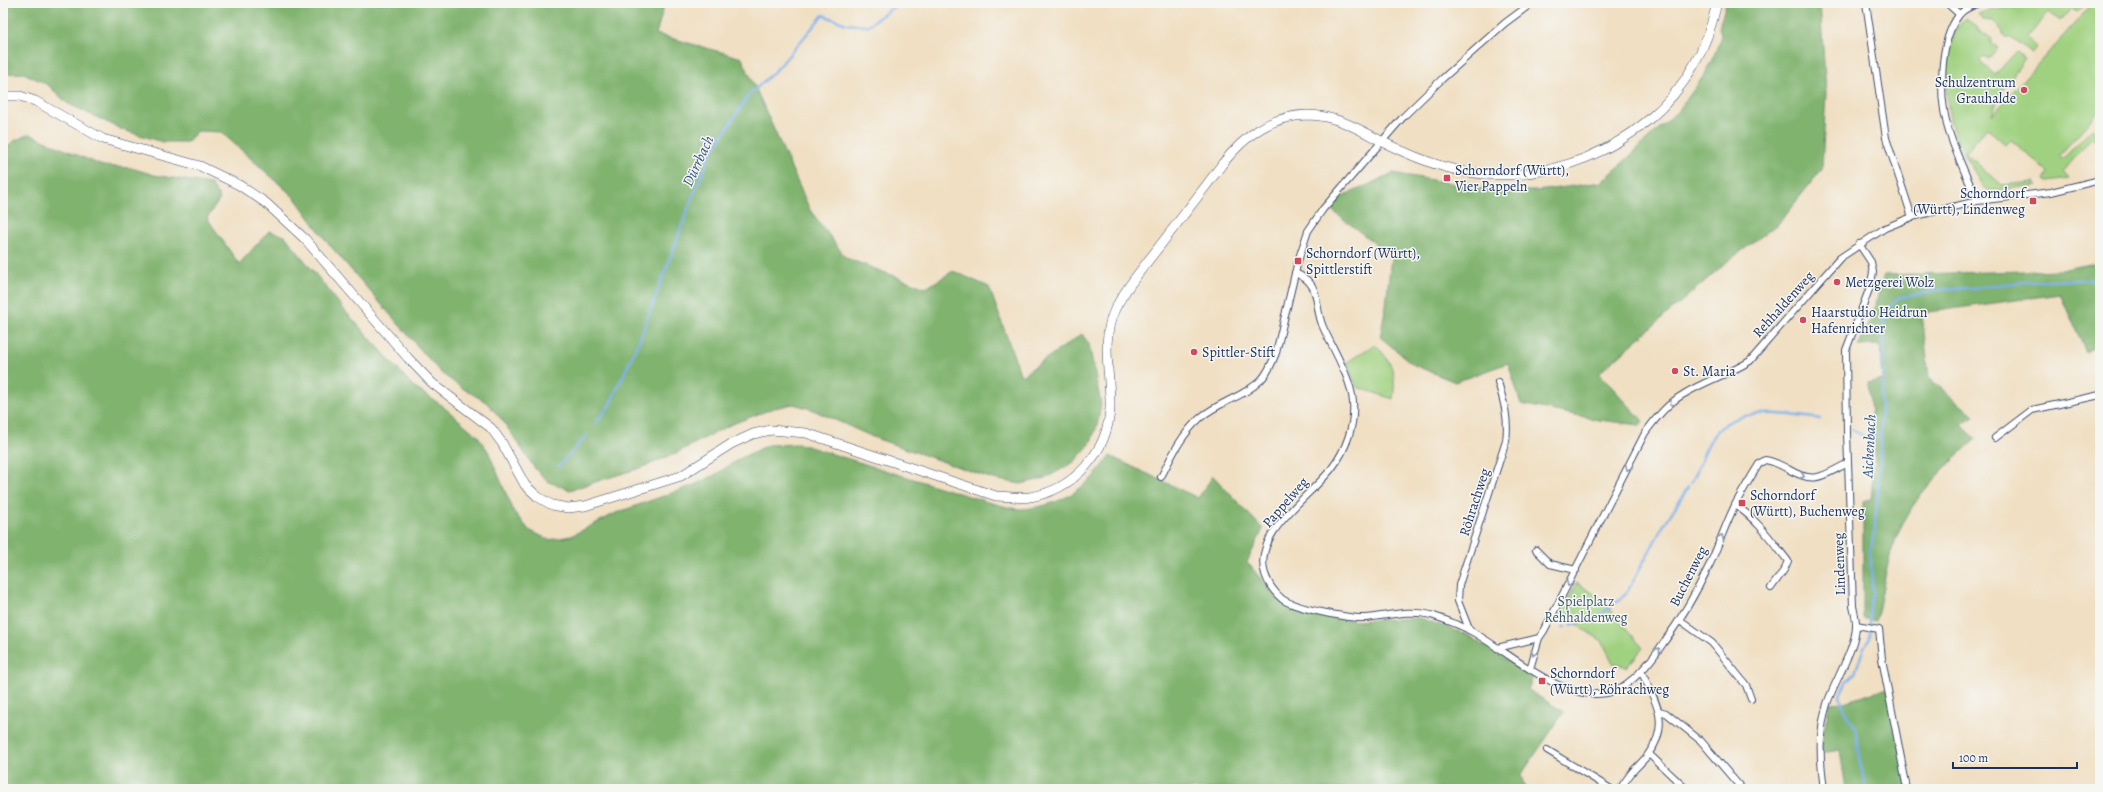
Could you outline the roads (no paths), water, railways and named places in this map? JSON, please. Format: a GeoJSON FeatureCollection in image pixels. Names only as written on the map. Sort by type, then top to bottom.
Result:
{"type":"FeatureCollection","features":[{"type":"Feature","properties":{"kind":"main road"},"geometry":{"type":"LineString","coordinates":[[3,96],[20,96],[36,101],[103,139],[200,166],[239,184],[266,203],[305,239],[432,383],[491,428],[502,443],[526,485],[538,497],[552,505],[568,508],[585,506],[681,476],[732,444],[753,434],[771,430],[806,433],[996,496],[1028,498],[1046,493],[1066,484],[1082,471],[1098,451],[1106,433],[1110,408],[1107,334],[1115,309],[1130,285],[1238,146],[1261,126],[1287,118],[1308,115],[1341,121],[1436,165],[1478,173],[1516,174],[1545,171],[1587,157],[1612,146],[1635,130],[1669,99],[1697,60],[1709,31],[1717,3]]}},
{"type":"Feature","properties":{"kind":"street"},"geometry":{"type":"LineString","coordinates":[[1161,477],[1179,443],[1193,424],[1207,412],[1260,380],[1270,367],[1276,354],[1295,273],[1308,231],[1337,191],[1404,116],[1442,79],[1505,23],[1532,3]]}},
{"type":"Feature","properties":{"kind":"street"},"geometry":{"type":"LineString","coordinates":[[1866,3],[1886,138],[1912,217]]}},
{"type":"Feature","properties":{"kind":"street"},"geometry":{"type":"LineString","coordinates":[[1947,3],[1959,14]]}},
{"type":"Feature","properties":{"kind":"street"},"geometry":{"type":"LineString","coordinates":[[1977,201],[1947,124],[1942,88],[1944,52],[1949,31],[1959,14],[1979,3]]}},
{"type":"Feature","properties":{"kind":"street","name":"Rehhaldenweg"},"geometry":{"type":"LineString","coordinates":[[1530,669],[1539,638],[1553,616],[1645,433],[1661,412],[1683,394],[1731,373],[1750,361],[1840,258],[1885,228],[1912,217],[1977,201],[2051,192],[2100,180]]}},
{"type":"Feature","properties":{"kind":"street","name":"Lindenweg"},"geometry":{"type":"LineString","coordinates":[[1824,789],[1820,750],[1822,721],[1827,704],[1854,638],[1856,625],[1853,606],[1846,350],[1870,287],[1874,272],[1871,262],[1859,244]]}},
{"type":"Feature","properties":{"kind":"street","name":"Pappelweg"},"geometry":{"type":"LineString","coordinates":[[1295,273],[1303,276],[1314,285],[1320,320],[1350,389],[1353,402],[1353,419],[1345,446],[1331,470],[1277,527],[1269,539],[1263,553],[1263,564],[1266,577],[1273,589],[1283,600],[1297,606],[1362,618],[1416,612],[1431,615],[1469,629],[1530,669]]}},
{"type":"Feature","properties":{"kind":"street","name":"Röhrachweg"},"geometry":{"type":"LineString","coordinates":[[1469,629],[1458,601],[1459,585],[1506,441],[1509,425],[1506,406],[1498,382]]}},
{"type":"Feature","properties":{"kind":"street"},"geometry":{"type":"LineString","coordinates":[[1995,438],[2032,410],[2100,395]]}},
{"type":"Feature","properties":{"kind":"street","name":"Buchenweg"},"geometry":{"type":"LineString","coordinates":[[1530,669],[1564,686],[1581,692],[1601,694],[1616,690],[1641,671],[1680,620],[1709,565],[1735,505],[1759,464],[1765,460],[1772,460],[1801,477],[1810,479],[1821,477],[1848,463]]}},
{"type":"Feature","properties":{"kind":"street"},"geometry":{"type":"LineString","coordinates":[[1735,505],[1752,518],[1788,561],[1784,570],[1771,588]]}},
{"type":"Feature","properties":{"kind":"street"},"geometry":{"type":"LineString","coordinates":[[1536,550],[1550,564],[1576,570]]}},
{"type":"Feature","properties":{"kind":"street"},"geometry":{"type":"LineString","coordinates":[[1680,620],[1712,643],[1746,685],[1751,699]]}},
{"type":"Feature","properties":{"kind":"street"},"geometry":{"type":"LineString","coordinates":[[1856,625],[1879,629],[1882,660],[1907,789]]}},
{"type":"Feature","properties":{"kind":"street"},"geometry":{"type":"LineString","coordinates":[[1497,648],[1539,638]]}},
{"type":"Feature","properties":{"kind":"street"},"geometry":{"type":"LineString","coordinates":[[1620,789],[1632,771],[1649,754],[1661,728],[1659,711],[1641,671]]}},
{"type":"Feature","properties":{"kind":"street"},"geometry":{"type":"LineString","coordinates":[[1659,711],[1666,713],[1701,741],[1742,789]]}},
{"type":"Feature","properties":{"kind":"street"},"geometry":{"type":"LineString","coordinates":[[1547,750],[1611,789]]}},
{"type":"Feature","properties":{"kind":"street"},"geometry":{"type":"LineString","coordinates":[[1649,754],[1686,789]]}},
{"type":"Feature","properties":{"kind":"waterway","name":"Dürrbach"},"geometry":{"type":"LineString","coordinates":[[595,424],[609,406],[638,344],[690,204],[710,155],[748,96],[778,68],[823,15],[846,24],[867,26],[895,6],[907,3]]}},
{"type":"Feature","properties":{"kind":"waterway","name":"Aichenbach"},"geometry":{"type":"LineString","coordinates":[[1866,789],[1859,758],[1855,726],[1844,711],[1840,695],[1847,680],[1855,673],[1864,647],[1870,638],[1870,603],[1873,595],[1870,549],[1874,534],[1881,455],[1881,393],[1883,383],[1884,313],[1898,298],[1946,289],[1973,288],[2023,282],[2100,279]]}},
{"type":"Feature","properties":{"kind":"waterway"},"geometry":{"type":"LineString","coordinates":[[1691,483],[1710,441],[1719,429],[1731,421],[1745,416],[1760,414],[1791,415],[1820,419]]}},
{"type":"Feature","properties":{"kind":"waterway"},"geometry":{"type":"LineString","coordinates":[[1852,430],[1868,438],[1880,437]]}},
{"type":"Feature","properties":{"kind":"waterway","name":"Dürrbach"},"geometry":{"type":"LineString","coordinates":[[559,466],[587,435]]}},
{"type":"Feature","properties":{"kind":"waterway"},"geometry":{"type":"LineString","coordinates":[[1571,625],[1591,617],[1598,617],[1626,594],[1662,528],[1688,487]]}},
{"type":"Feature","properties":{"kind":"place","name":"Schulzentrum Grauhalde"},"geometry":{"type":"Point","coordinates":[2024,90]}},
{"type":"Feature","properties":{"kind":"place","name":"Schorndorf (Württ), Vier Pappeln"},"geometry":{"type":"Point","coordinates":[1447,178]}},
{"type":"Feature","properties":{"kind":"place","name":"Schorndorf (Württ), Lindenweg"},"geometry":{"type":"Point","coordinates":[2033,201]}},
{"type":"Feature","properties":{"kind":"place","name":"Schorndorf (Württ), Spittlerstift"},"geometry":{"type":"Point","coordinates":[1298,261]}},
{"type":"Feature","properties":{"kind":"place","name":"Metzgerei Wolz"},"geometry":{"type":"Point","coordinates":[1837,282]}},
{"type":"Feature","properties":{"kind":"place","name":"Haarstudio Heidrun Hafenrichter"},"geometry":{"type":"Point","coordinates":[1803,320]}},
{"type":"Feature","properties":{"kind":"place","name":"Spittler-Stift"},"geometry":{"type":"Point","coordinates":[1194,352]}},
{"type":"Feature","properties":{"kind":"place","name":"St. Maria"},"geometry":{"type":"Point","coordinates":[1675,371]}},
{"type":"Feature","properties":{"kind":"place","name":"Schorndorf (Württ), Buchenweg"},"geometry":{"type":"Point","coordinates":[1742,503]}},
{"type":"Feature","properties":{"kind":"place","name":"Schorndorf (Württ), Röhrachweg"},"geometry":{"type":"Point","coordinates":[1542,681]}},
{"type":"Feature","properties":{"kind":"park label","name":"Spielplatz Rehhaldenweg"},"geometry":{"type":"Point","coordinates":[1586,610]}}]}
